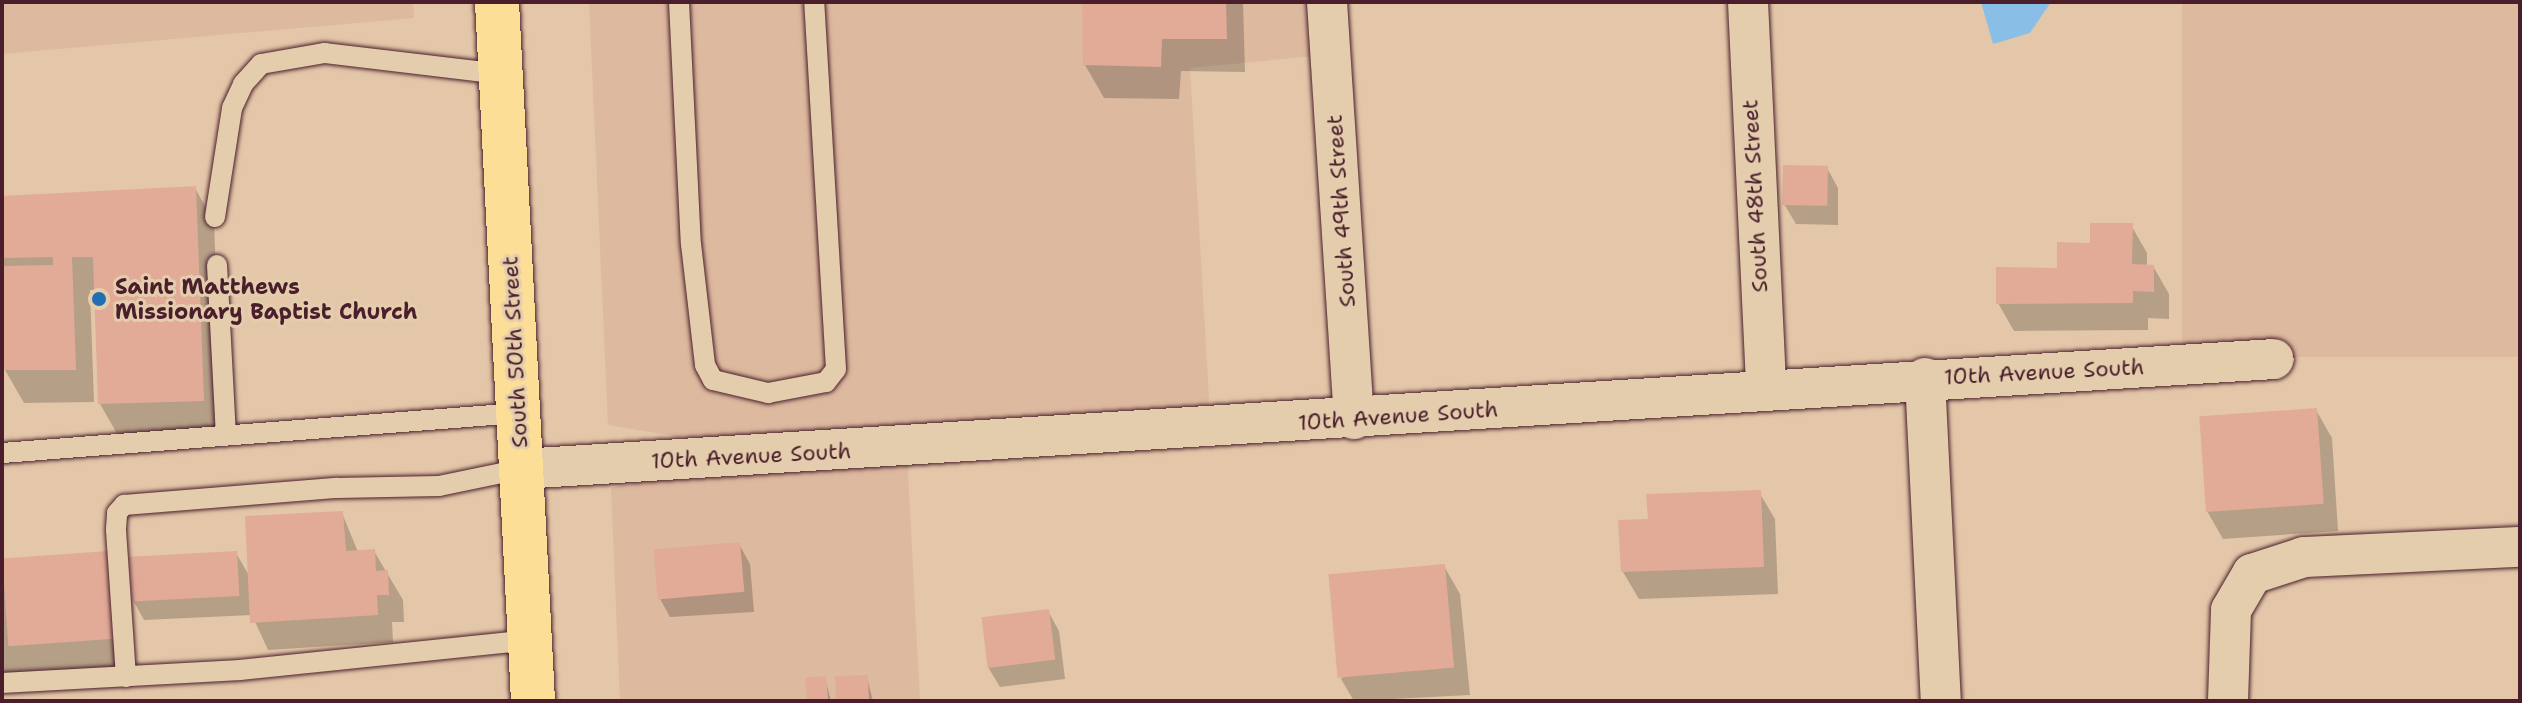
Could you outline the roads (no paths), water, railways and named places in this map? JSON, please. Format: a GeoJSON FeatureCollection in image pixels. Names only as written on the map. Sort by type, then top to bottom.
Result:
{"type":"FeatureCollection","features":[{"type":"Feature","properties":{"kind":"main road","name":"South 50th Street"},"geometry":{"type":"LineString","coordinates":[[497,2],[533,701]]}},
{"type":"Feature","properties":{"kind":"street","name":"South 49th Street"},"geometry":{"type":"LineString","coordinates":[[1327,2],[1354,419]]}},
{"type":"Feature","properties":{"kind":"street","name":"South 48th Street"},"geometry":{"type":"LineString","coordinates":[[1748,2],[1766,390]]}},
{"type":"Feature","properties":{"kind":"street","name":"10th Avenue South"},"geometry":{"type":"LineString","coordinates":[[521,469],[1354,419],[1925,378],[2274,359]]}},
{"type":"Feature","properties":{"kind":"street"},"geometry":{"type":"LineString","coordinates":[[1925,378],[1941,701]]}},
{"type":"Feature","properties":{"kind":"street"},"geometry":{"type":"LineString","coordinates":[[2228,701],[2231,610],[2252,574],[2304,557],[2520,547]]}},
{"type":"Feature","properties":{"kind":"lane"},"geometry":{"type":"LineString","coordinates":[[679,2],[691,244],[705,365],[713,380],[768,393],[826,382],[836,369],[814,2]]}},
{"type":"Feature","properties":{"kind":"lane"},"geometry":{"type":"LineString","coordinates":[[215,217],[232,108],[243,84],[261,64],[293,55],[325,53],[500,74]]}},
{"type":"Feature","properties":{"kind":"lane"},"geometry":{"type":"LineString","coordinates":[[217,265],[226,435]]}},
{"type":"Feature","properties":{"kind":"lane"},"geometry":{"type":"LineString","coordinates":[[2,453],[518,413]]}},
{"type":"Feature","properties":{"kind":"lane"},"geometry":{"type":"LineString","coordinates":[[126,677],[116,529],[117,513],[124,505],[337,488],[439,486],[521,469]]}},
{"type":"Feature","properties":{"kind":"lane"},"geometry":{"type":"LineString","coordinates":[[2,683],[374,659],[530,640]]}},
{"type":"Feature","properties":{"kind":"water"},"geometry":{"type":"Polygon","coordinates":[[[1981,2],[2051,2],[2030,33],[1993,44],[1981,2]]]}},
{"type":"Feature","properties":{"kind":"place","name":"Saint Matthews Missionary Baptist Church"},"geometry":{"type":"Point","coordinates":[99,299]}}]}
